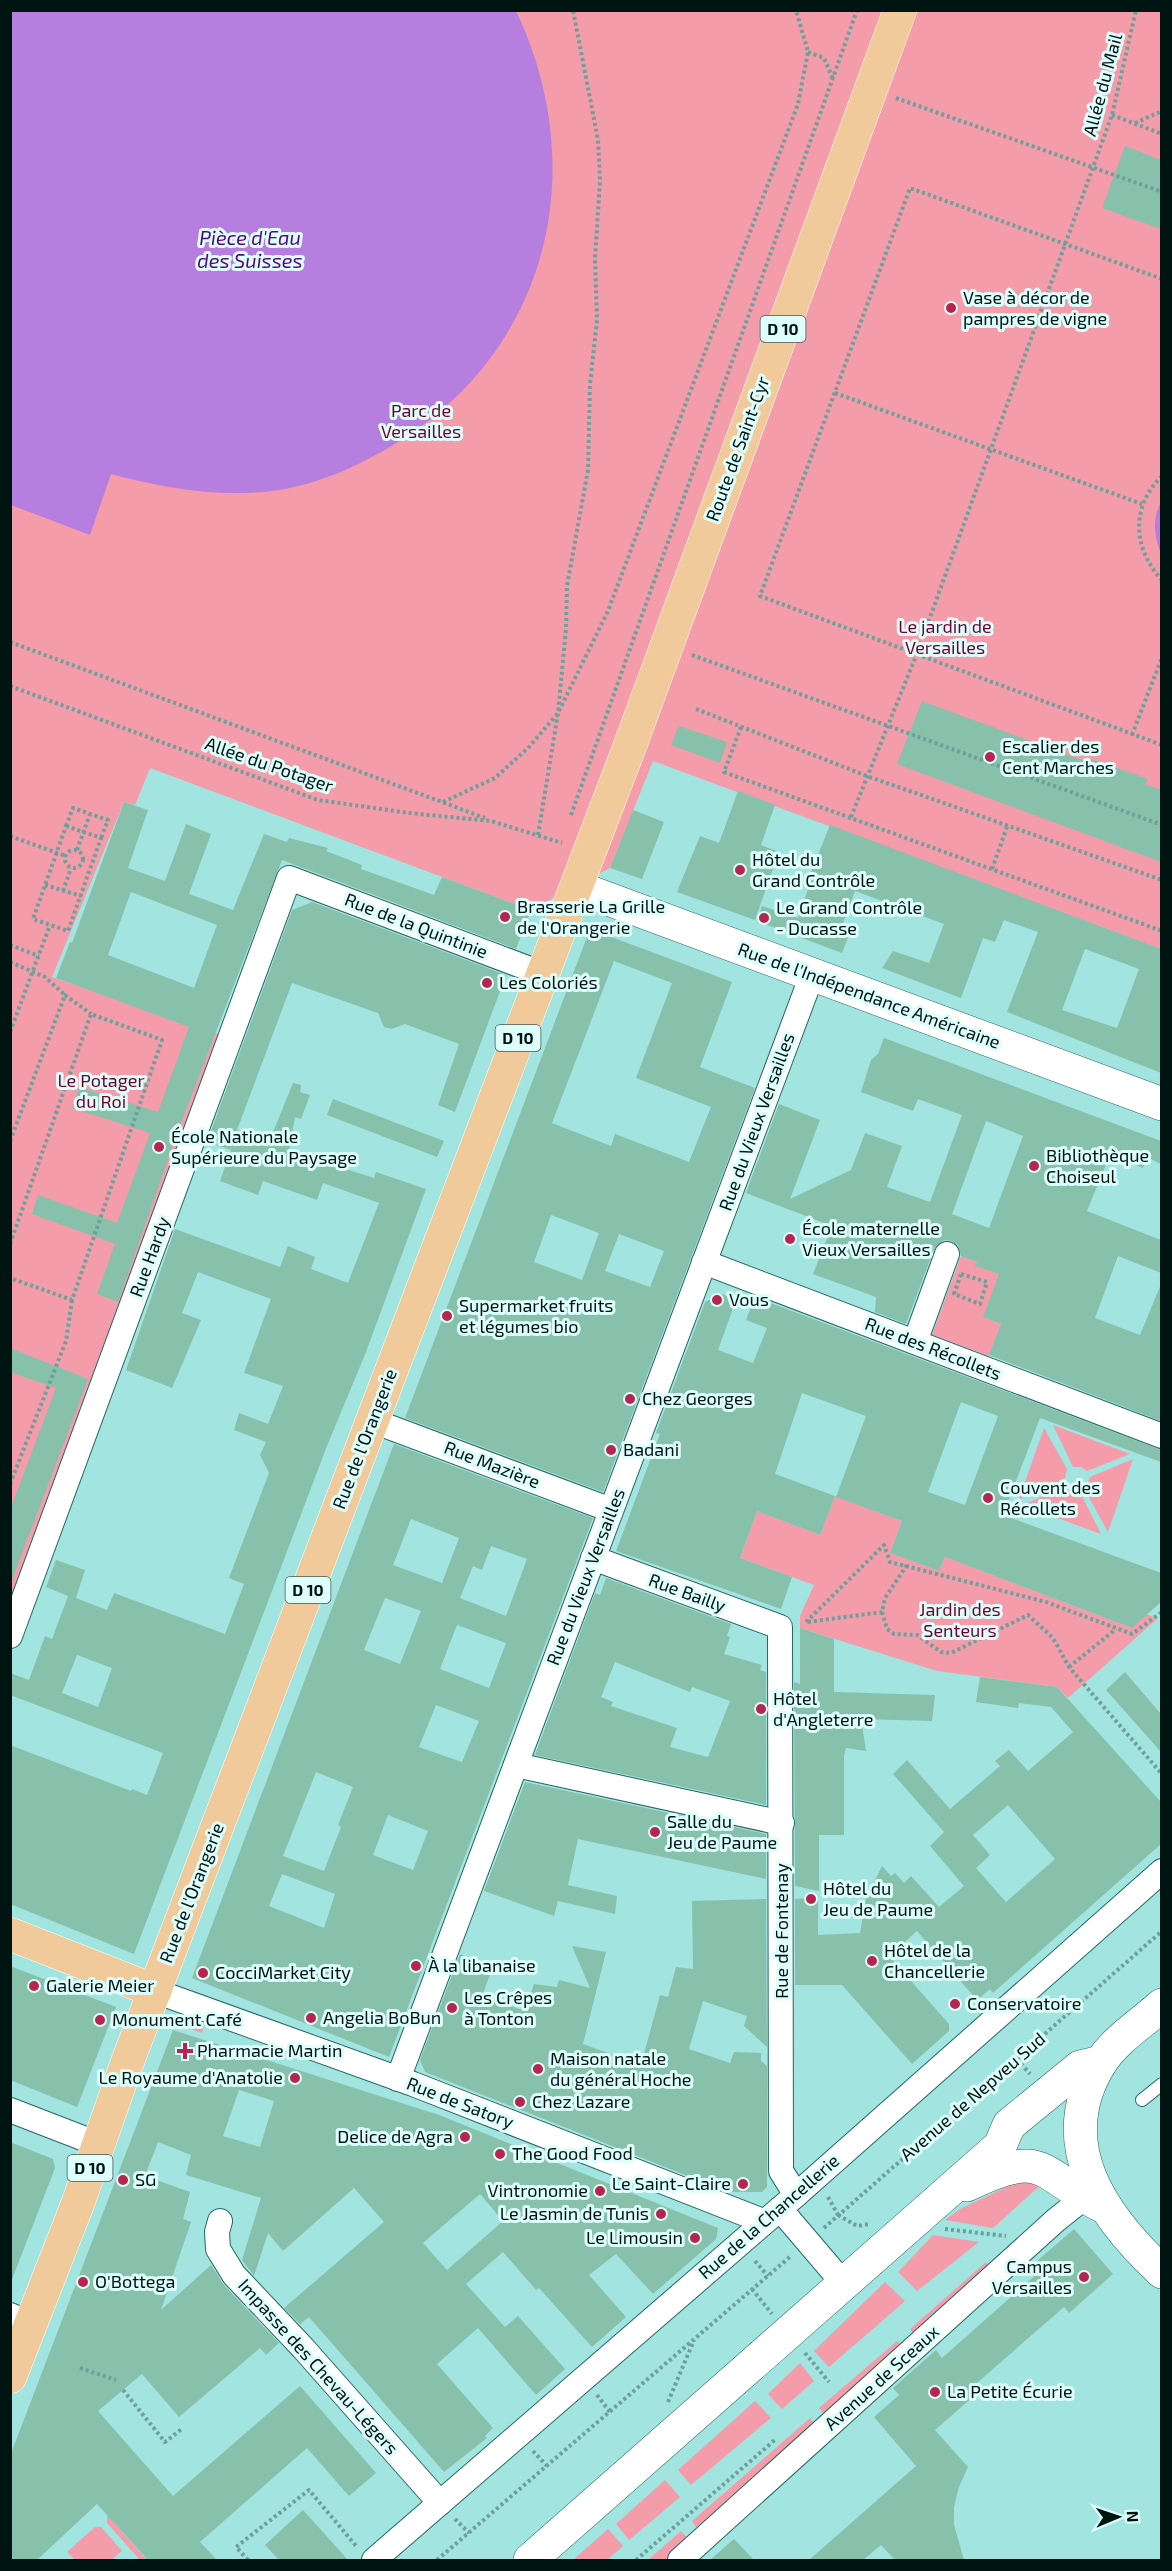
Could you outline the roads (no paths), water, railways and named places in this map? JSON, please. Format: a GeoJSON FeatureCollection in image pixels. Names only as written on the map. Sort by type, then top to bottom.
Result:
{"type":"FeatureCollection","features":[{"type":"Feature","properties":{"kind":"main road","name":"Route de Saint-Cyr"},"geometry":{"type":"LineString","coordinates":[[576,887],[900,10]]}},
{"type":"Feature","properties":{"kind":"main road","name":"Rue de l'Orangerie"},"geometry":{"type":"LineString","coordinates":[[155,1991],[576,887]]}},
{"type":"Feature","properties":{"kind":"main road"},"geometry":{"type":"LineString","coordinates":[[10,1934],[155,1991]]}},
{"type":"Feature","properties":{"kind":"main road","name":"D 10"},"geometry":{"type":"LineString","coordinates":[[10,2377],[21,2319],[98,2144],[155,1991]]}},
{"type":"Feature","properties":{"kind":"street","name":"Rue de la Quintinie"},"geometry":{"type":"LineString","coordinates":[[289,878],[543,974]]}},
{"type":"Feature","properties":{"kind":"street","name":"Rue Hardy"},"geometry":{"type":"LineString","coordinates":[[10,1636],[289,878]]}},
{"type":"Feature","properties":{"kind":"street","name":"Rue de l'Indépendance Américaine"},"geometry":{"type":"LineString","coordinates":[[576,887],[1161,1104]]}},
{"type":"Feature","properties":{"kind":"street","name":"Rue du Vieux Versailles"},"geometry":{"type":"LineString","coordinates":[[398,2079],[812,975]]}},
{"type":"Feature","properties":{"kind":"street"},"geometry":{"type":"LineString","coordinates":[[915,1342],[947,1254]]}},
{"type":"Feature","properties":{"kind":"street","name":"Rue des Récollets"},"geometry":{"type":"LineString","coordinates":[[705,1262],[1161,1436]]}},
{"type":"Feature","properties":{"kind":"street","name":"Rue Mazière"},"geometry":{"type":"LineString","coordinates":[[372,1420],[611,1510]]}},
{"type":"Feature","properties":{"kind":"street","name":"Rue Bailly"},"geometry":{"type":"LineString","coordinates":[[593,1558],[780,1627]]}},
{"type":"Feature","properties":{"kind":"street","name":"Rue de Fontenay"},"geometry":{"type":"LineString","coordinates":[[780,1627],[782,1823],[780,2208],[843,2283]]}},
{"type":"Feature","properties":{"kind":"street"},"geometry":{"type":"LineString","coordinates":[[516,1765],[782,1823]]}},
{"type":"Feature","properties":{"kind":"street","name":"Rue de la Chancellerie"},"geometry":{"type":"LineString","coordinates":[[369,2557],[444,2507],[1161,1871]]}},
{"type":"Feature","properties":{"kind":"street","name":"Rue de Satory"},"geometry":{"type":"LineString","coordinates":[[155,1991],[398,2079],[780,2208]]}},
{"type":"Feature","properties":{"kind":"street"},"geometry":{"type":"LineString","coordinates":[[1095,2202],[1080,2137],[1082,2107],[1101,2062],[1161,2005]]}},
{"type":"Feature","properties":{"kind":"street"},"geometry":{"type":"LineString","coordinates":[[937,2215],[999,2146],[1009,2125],[1080,2067],[1101,2062]]}},
{"type":"Feature","properties":{"kind":"street"},"geometry":{"type":"LineString","coordinates":[[999,2146],[1016,2142],[1068,2106],[1082,2107]]}},
{"type":"Feature","properties":{"kind":"street"},"geometry":{"type":"LineString","coordinates":[[10,2110],[98,2144]]}},
{"type":"Feature","properties":{"kind":"street"},"geometry":{"type":"LineString","coordinates":[[546,2555],[843,2283],[999,2170],[1029,2164],[1050,2172],[1095,2202],[1161,2272]]}},
{"type":"Feature","properties":{"kind":"street","name":"Avenue de Sceaux"},"geometry":{"type":"LineString","coordinates":[[680,2560],[1056,2220],[1095,2202]]}},
{"type":"Feature","properties":{"kind":"street","name":"Impasse des Chevau-Légers"},"geometry":{"type":"LineString","coordinates":[[220,2221],[217,2232],[218,2249],[234,2275],[298,2342],[444,2507]]}},
{"type":"Feature","properties":{"kind":"lane"},"geometry":{"type":"LineString","coordinates":[[1142,2100],[1161,2084]]}},
{"type":"Feature","properties":{"kind":"water","name":"Pièce d'Eau des Suisses"},"geometry":{"type":"Polygon","coordinates":[[[10,11],[516,11],[539,71],[551,131],[552,192],[542,250],[522,306],[491,357],[450,403],[398,442],[367,460],[316,481],[281,490],[224,493],[168,487],[111,474],[90,535],[11,505],[10,11]]]}},
{"type":"Feature","properties":{"kind":"water"},"geometry":{"type":"Polygon","coordinates":[[[1161,502],[1161,554],[1155,528],[1156,515],[1161,502]]]}},
{"type":"Feature","properties":{"kind":"place","name":"Vase à décor de pampres de vigne"},"geometry":{"type":"Point","coordinates":[951,308]}},
{"type":"Feature","properties":{"kind":"place","name":"Escalier des Cent Marches"},"geometry":{"type":"Point","coordinates":[990,757]}},
{"type":"Feature","properties":{"kind":"place","name":"Hôtel du Grand Contrôle"},"geometry":{"type":"Point","coordinates":[740,870]}},
{"type":"Feature","properties":{"kind":"place","name":"Brasserie La Grille de l'Orangerie"},"geometry":{"type":"Point","coordinates":[505,917]}},
{"type":"Feature","properties":{"kind":"place","name":"Le Grand Contrôle - Ducasse"},"geometry":{"type":"Point","coordinates":[764,918]}},
{"type":"Feature","properties":{"kind":"place","name":"Les Coloriés"},"geometry":{"type":"Point","coordinates":[487,983]}},
{"type":"Feature","properties":{"kind":"place","name":"École Nationale Supérieure du Paysage"},"geometry":{"type":"Point","coordinates":[159,1147]}},
{"type":"Feature","properties":{"kind":"place","name":"Bibliothèque Choiseul"},"geometry":{"type":"Point","coordinates":[1034,1166]}},
{"type":"Feature","properties":{"kind":"place","name":"École maternelle Vieux Versailles"},"geometry":{"type":"Point","coordinates":[790,1239]}},
{"type":"Feature","properties":{"kind":"place","name":"Vous"},"geometry":{"type":"Point","coordinates":[717,1300]}},
{"type":"Feature","properties":{"kind":"place","name":"Supermarket fruits et légumes bio"},"geometry":{"type":"Point","coordinates":[447,1316]}},
{"type":"Feature","properties":{"kind":"place","name":"Chez Georges"},"geometry":{"type":"Point","coordinates":[630,1399]}},
{"type":"Feature","properties":{"kind":"place","name":"Badani"},"geometry":{"type":"Point","coordinates":[611,1450]}},
{"type":"Feature","properties":{"kind":"place","name":"Couvent des Récollets"},"geometry":{"type":"Point","coordinates":[988,1498]}},
{"type":"Feature","properties":{"kind":"place","name":"Hôtel d'Angleterre"},"geometry":{"type":"Point","coordinates":[761,1709]}},
{"type":"Feature","properties":{"kind":"place","name":"Salle du Jeu de Paume"},"geometry":{"type":"Point","coordinates":[655,1832]}},
{"type":"Feature","properties":{"kind":"place","name":"Hôtel du Jeu de Paume"},"geometry":{"type":"Point","coordinates":[811,1899]}},
{"type":"Feature","properties":{"kind":"place","name":"Hôtel de la Chancellerie"},"geometry":{"type":"Point","coordinates":[872,1961]}},
{"type":"Feature","properties":{"kind":"place","name":"À la libanaise"},"geometry":{"type":"Point","coordinates":[416,1966]}},
{"type":"Feature","properties":{"kind":"place","name":"CocciMarket City"},"geometry":{"type":"Point","coordinates":[203,1973]}},
{"type":"Feature","properties":{"kind":"place","name":"Galerie Meier"},"geometry":{"type":"Point","coordinates":[34,1986]}},
{"type":"Feature","properties":{"kind":"place","name":"Conservatoire"},"geometry":{"type":"Point","coordinates":[955,2004]}},
{"type":"Feature","properties":{"kind":"place","name":"Les Crêpes à Tonton"},"geometry":{"type":"Point","coordinates":[452,2008]}},
{"type":"Feature","properties":{"kind":"place","name":"Angelia BoBun"},"geometry":{"type":"Point","coordinates":[311,2018]}},
{"type":"Feature","properties":{"kind":"place","name":"Monument Café"},"geometry":{"type":"Point","coordinates":[100,2020]}},
{"type":"Feature","properties":{"kind":"place","name":"Pharmacie Martin"},"geometry":{"type":"Point","coordinates":[185,2051]}},
{"type":"Feature","properties":{"kind":"place","name":"Maison natale du général Hoche"},"geometry":{"type":"Point","coordinates":[538,2069]}},
{"type":"Feature","properties":{"kind":"place","name":"Le Royaume d'Anatolie"},"geometry":{"type":"Point","coordinates":[295,2078]}},
{"type":"Feature","properties":{"kind":"place","name":"Chez Lazare"},"geometry":{"type":"Point","coordinates":[520,2102]}},
{"type":"Feature","properties":{"kind":"place","name":"Delice de Agra"},"geometry":{"type":"Point","coordinates":[465,2137]}},
{"type":"Feature","properties":{"kind":"place","name":"The Good Food"},"geometry":{"type":"Point","coordinates":[500,2154]}},
{"type":"Feature","properties":{"kind":"place","name":"SG"},"geometry":{"type":"Point","coordinates":[123,2180]}},
{"type":"Feature","properties":{"kind":"place","name":"Le Saint-Claire"},"geometry":{"type":"Point","coordinates":[743,2184]}},
{"type":"Feature","properties":{"kind":"place","name":"Vintronomie"},"geometry":{"type":"Point","coordinates":[600,2191]}},
{"type":"Feature","properties":{"kind":"place","name":"Le Jasmin de Tunis"},"geometry":{"type":"Point","coordinates":[661,2214]}},
{"type":"Feature","properties":{"kind":"place","name":"Le Limousin"},"geometry":{"type":"Point","coordinates":[695,2238]}},
{"type":"Feature","properties":{"kind":"place","name":"Campus Versailles"},"geometry":{"type":"Point","coordinates":[1084,2277]}},
{"type":"Feature","properties":{"kind":"place","name":"O'Bottega"},"geometry":{"type":"Point","coordinates":[83,2282]}},
{"type":"Feature","properties":{"kind":"place","name":"La Petite Écurie"},"geometry":{"type":"Point","coordinates":[935,2392]}},
{"type":"Feature","properties":{"kind":"park label","name":"Parc de Versailles"},"geometry":{"type":"Point","coordinates":[421,421]}},
{"type":"Feature","properties":{"kind":"park label","name":"Le jardin de Versailles"},"geometry":{"type":"Point","coordinates":[945,637]}},
{"type":"Feature","properties":{"kind":"park label","name":"Le Potager du Roi"},"geometry":{"type":"Point","coordinates":[101,1091]}},
{"type":"Feature","properties":{"kind":"park label","name":"Jardin des Senteurs"},"geometry":{"type":"Point","coordinates":[960,1620]}}]}
